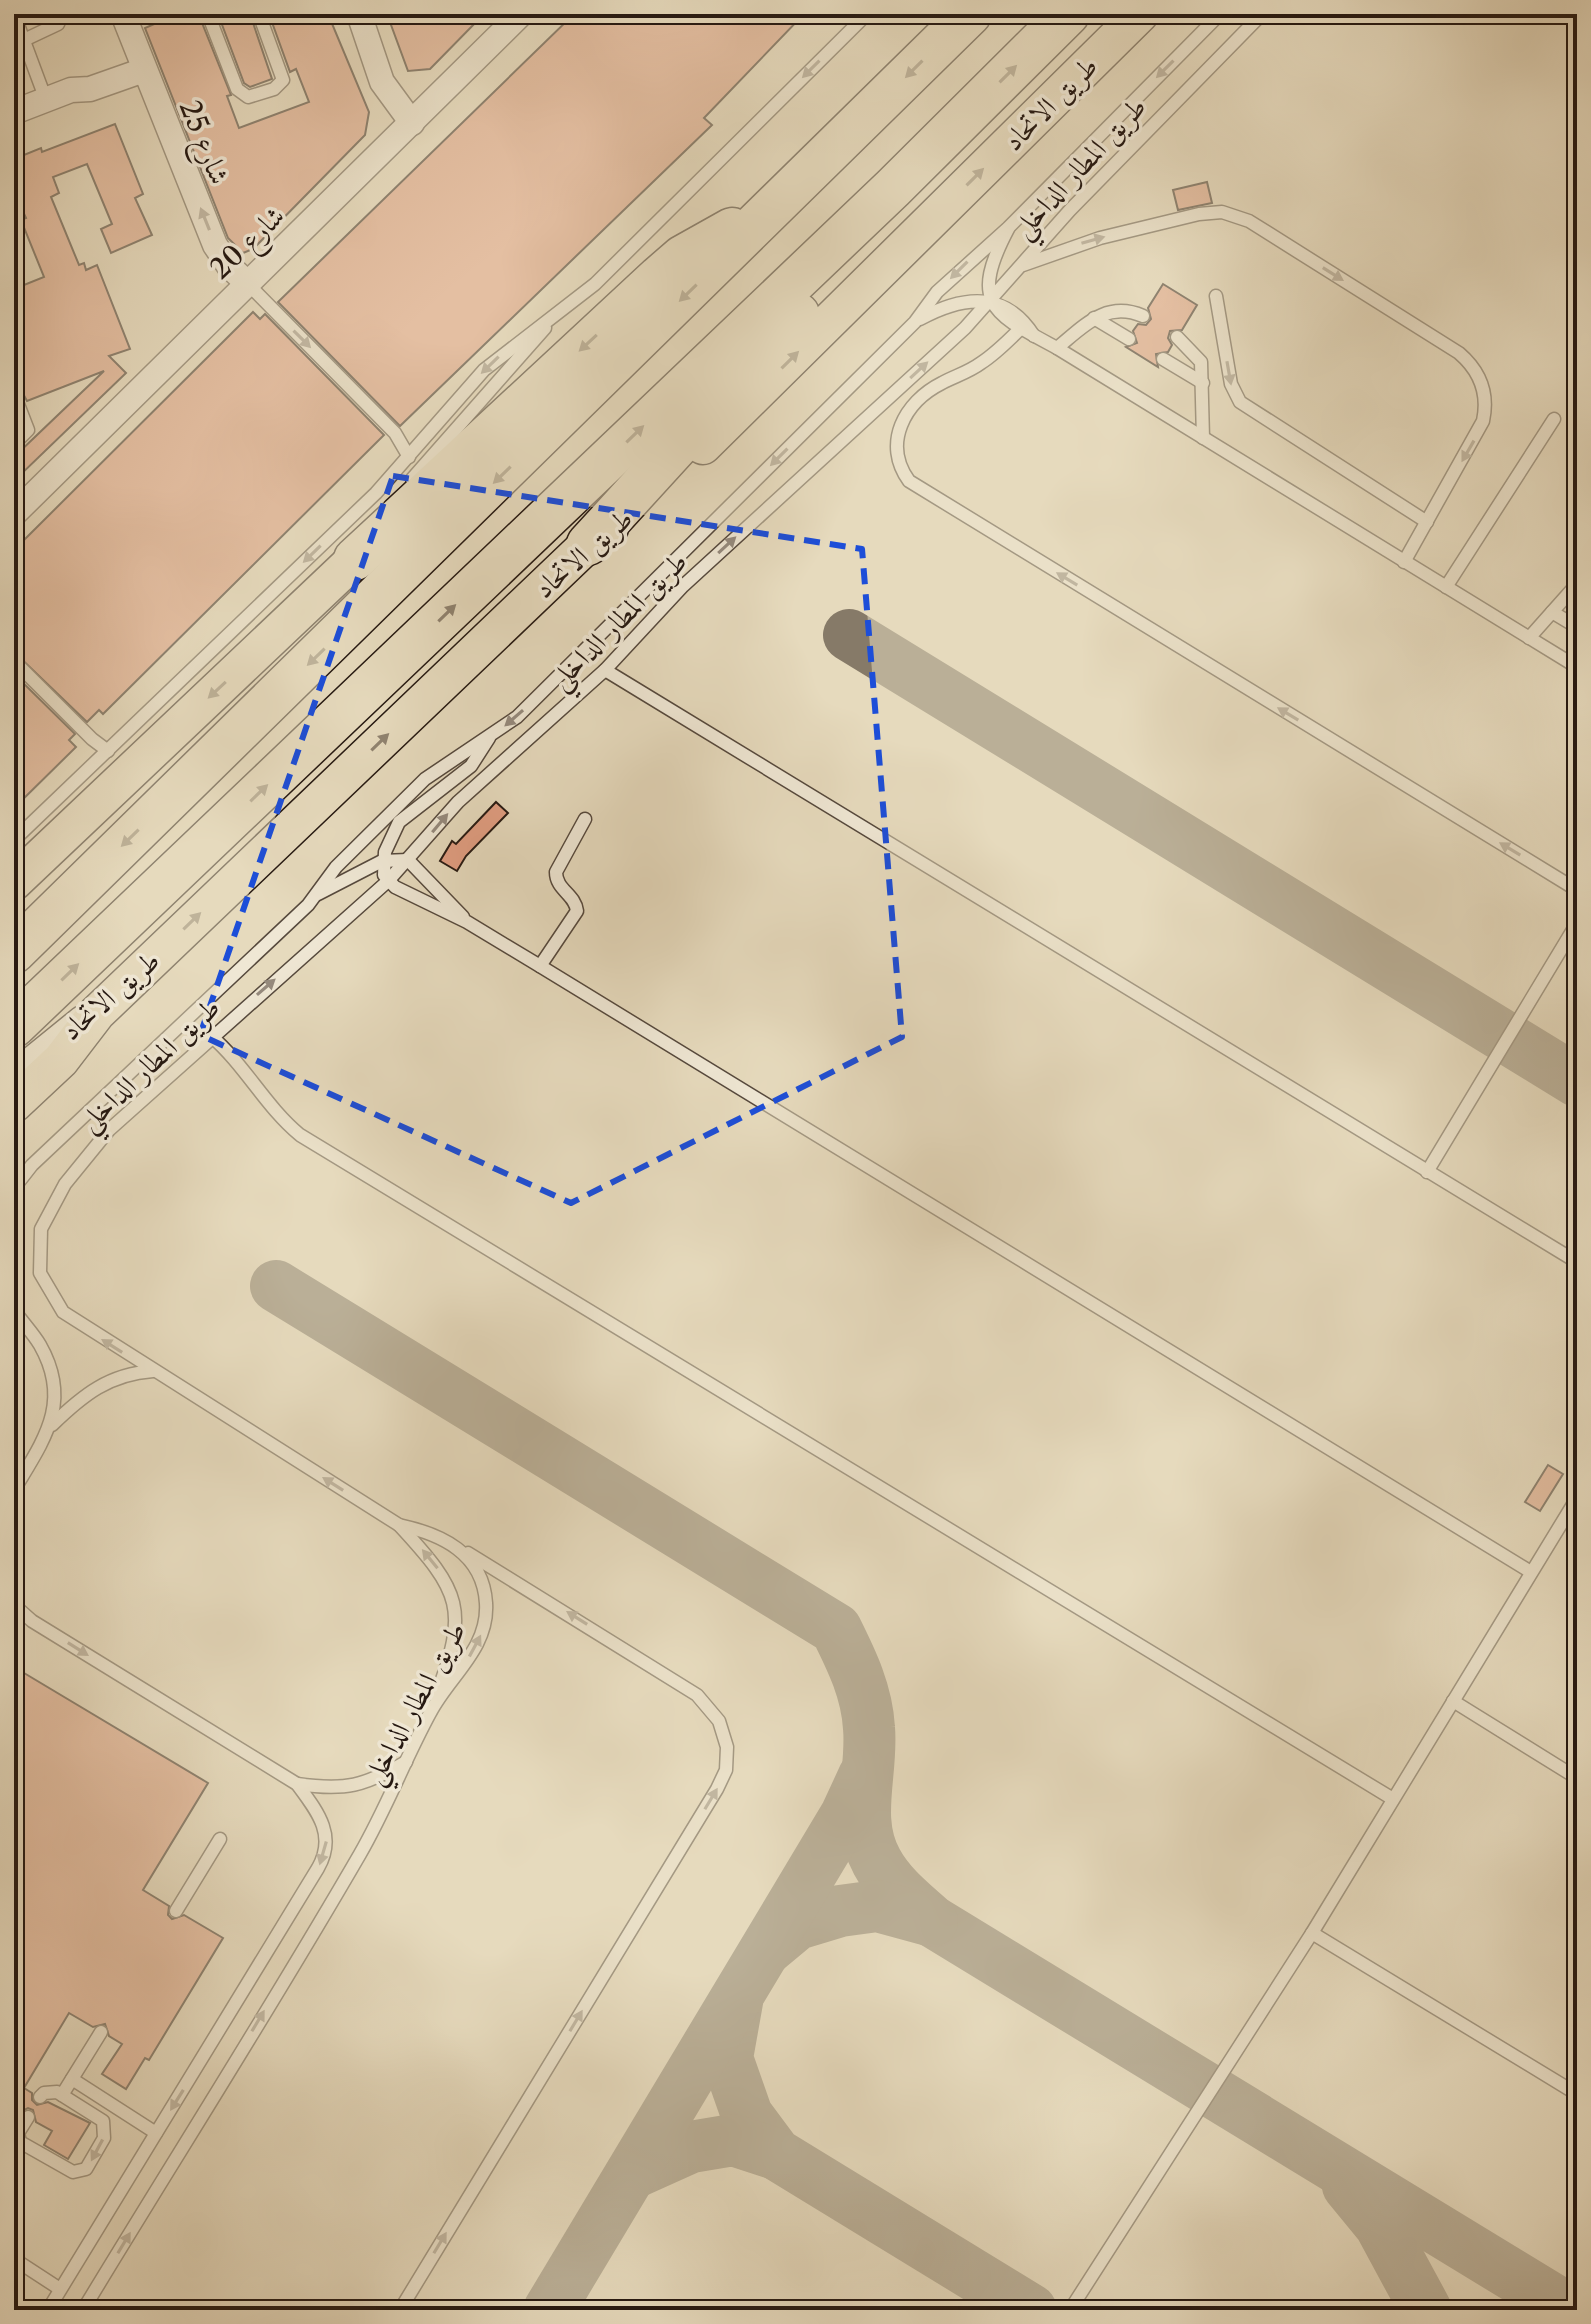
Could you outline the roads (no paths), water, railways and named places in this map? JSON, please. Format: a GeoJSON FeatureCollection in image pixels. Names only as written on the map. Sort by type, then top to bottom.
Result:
{"type":"FeatureCollection","features":[{"type":"Feature","properties":{"kind":"highway"},"geometry":{"type":"LineString","coordinates":[[14,952],[970,14]]}},
{"type":"Feature","properties":{"kind":"highway","name":"طريق الاتحاد"},"geometry":{"type":"LineString","coordinates":[[14,1026],[893,188],[1068,14]]}},
{"type":"Feature","properties":{"kind":"highway"},"geometry":{"type":"LineString","coordinates":[[588,544],[847,260],[893,188]]}},
{"type":"Feature","properties":{"kind":"highway"},"geometry":{"type":"LineString","coordinates":[[355,559],[682,257],[735,227],[764,219]]}},
{"type":"Feature","properties":{"kind":"main road","name":"طريق الاتحاد"},"geometry":{"type":"LineString","coordinates":[[14,1078],[68,1031],[97,1013],[588,544],[618,522],[698,451],[1140,14]]}},
{"type":"Feature","properties":{"kind":"main road"},"geometry":{"type":"LineString","coordinates":[[14,882],[355,559]]}},
{"type":"Feature","properties":{"kind":"main road"},"geometry":{"type":"LineString","coordinates":[[14,1104],[61,1060],[97,1013]]}},
{"type":"Feature","properties":{"kind":"street"},"geometry":{"type":"LineString","coordinates":[[359,14],[382,82],[419,116]]}},
{"type":"Feature","properties":{"kind":"street","name":"شارع 20"},"geometry":{"type":"LineString","coordinates":[[14,514],[521,14]]}},
{"type":"Feature","properties":{"kind":"street","name":"شارع 25"},"geometry":{"type":"LineString","coordinates":[[127,15],[140,62],[215,245],[229,266],[247,283]]}},
{"type":"Feature","properties":{"kind":"street"},"geometry":{"type":"LineString","coordinates":[[14,112],[71,90],[93,72],[140,62]]}},
{"type":"Feature","properties":{"kind":"lane"},"geometry":{"type":"LineString","coordinates":[[14,14],[46,100]]}},
{"type":"Feature","properties":{"kind":"lane"},"geometry":{"type":"LineString","coordinates":[[24,40],[58,24],[62,14]]}},
{"type":"Feature","properties":{"kind":"lane"},"geometry":{"type":"LineString","coordinates":[[208,14],[237,89],[253,97],[278,87],[283,80],[259,14]]}},
{"type":"Feature","properties":{"kind":"lane"},"geometry":{"type":"LineString","coordinates":[[355,559],[396,500],[553,320],[595,284],[867,14]]}},
{"type":"Feature","properties":{"kind":"lane","name":"طريق المطار الداخلي"},"geometry":{"type":"LineString","coordinates":[[14,1188],[32,1165],[315,895],[336,867],[425,779],[517,717],[915,322],[937,292],[1008,228],[1220,14]]}},
{"type":"Feature","properties":{"kind":"lane","name":"طريق المطار الداخلي"},"geometry":{"type":"LineString","coordinates":[[83,2310],[360,1853],[431,1711],[478,1644],[485,1624],[481,1581],[471,1561],[456,1546],[437,1535],[399,1525],[63,1312],[40,1273],[38,1243],[54,1200],[93,1148],[133,1105],[388,881],[466,794],[605,670],[683,586],[992,301],[1185,89],[1262,14]]}},
{"type":"Feature","properties":{"kind":"lane"},"geometry":{"type":"LineString","coordinates":[[1020,267],[1100,238],[1211,212],[1231,214],[1262,229],[1459,353],[1475,369],[1484,391],[1483,421],[1404,562]]}},
{"type":"Feature","properties":{"kind":"lane"},"geometry":{"type":"LineString","coordinates":[[1008,228],[990,268],[992,301],[1003,318],[1019,330],[1057,348],[1577,667]]}},
{"type":"Feature","properties":{"kind":"lane"},"geometry":{"type":"LineString","coordinates":[[247,283],[395,433],[409,457]]}},
{"type":"Feature","properties":{"kind":"lane"},"geometry":{"type":"LineString","coordinates":[[1216,296],[1231,384],[1240,402],[1427,522]]}},
{"type":"Feature","properties":{"kind":"lane"},"geometry":{"type":"LineString","coordinates":[[915,322],[963,300],[992,301],[1012,310],[1034,336]]}},
{"type":"Feature","properties":{"kind":"lane"},"geometry":{"type":"LineString","coordinates":[[1057,348],[1094,318],[1113,309],[1143,316]]}},
{"type":"Feature","properties":{"kind":"lane"},"geometry":{"type":"LineString","coordinates":[[1094,318],[1129,339]]}},
{"type":"Feature","properties":{"kind":"lane"},"geometry":{"type":"LineString","coordinates":[[14,840],[409,457],[484,370],[524,337],[553,320]]}},
{"type":"Feature","properties":{"kind":"lane"},"geometry":{"type":"LineString","coordinates":[[1019,330],[980,364],[942,382],[912,406],[896,438],[897,456],[909,481],[1577,890]]}},
{"type":"Feature","properties":{"kind":"lane"},"geometry":{"type":"LineString","coordinates":[[1177,337],[1195,352],[1203,383],[1203,438]]}},
{"type":"Feature","properties":{"kind":"lane"},"geometry":{"type":"LineString","coordinates":[[1163,359],[1203,383]]}},
{"type":"Feature","properties":{"kind":"lane"},"geometry":{"type":"LineString","coordinates":[[14,394],[28,430],[14,444]]}},
{"type":"Feature","properties":{"kind":"lane"},"geometry":{"type":"LineString","coordinates":[[1446,587],[1554,419]]}},
{"type":"Feature","properties":{"kind":"lane"},"geometry":{"type":"LineString","coordinates":[[1529,638],[1577,584]]}},
{"type":"Feature","properties":{"kind":"lane"},"geometry":{"type":"LineString","coordinates":[[1552,612],[1577,627]]}},
{"type":"Feature","properties":{"kind":"lane"},"geometry":{"type":"LineString","coordinates":[[14,661],[108,751]]}},
{"type":"Feature","properties":{"kind":"lane"},"geometry":{"type":"LineString","coordinates":[[605,670],[1577,1262]]}},
{"type":"Feature","properties":{"kind":"lane"},"geometry":{"type":"LineString","coordinates":[[489,738],[471,766],[399,822],[382,861],[388,881],[467,922],[540,966],[1531,1572]]}},
{"type":"Feature","properties":{"kind":"lane"},"geometry":{"type":"LineString","coordinates":[[540,966],[577,911],[573,898],[557,882],[556,872],[585,819]]}},
{"type":"Feature","properties":{"kind":"lane"},"geometry":{"type":"LineString","coordinates":[[315,895],[382,861],[408,860],[467,922]]}},
{"type":"Feature","properties":{"kind":"lane"},"geometry":{"type":"LineString","coordinates":[[1427,1172],[1577,923]]}},
{"type":"Feature","properties":{"kind":"lane"},"geometry":{"type":"LineString","coordinates":[[211,1036],[238,1062],[271,1108],[300,1135],[1393,1799]]}},
{"type":"Feature","properties":{"kind":"lane"},"geometry":{"type":"LineString","coordinates":[[14,1310],[47,1360],[54,1394],[52,1425]]}},
{"type":"Feature","properties":{"kind":"lane"},"geometry":{"type":"LineString","coordinates":[[14,1490],[52,1425],[93,1388],[123,1376],[153,1371]]}},
{"type":"Feature","properties":{"kind":"lane"},"geometry":{"type":"LineString","coordinates":[[1070,2310],[1312,1933],[1577,1498]]}},
{"type":"Feature","properties":{"kind":"lane"},"geometry":{"type":"LineString","coordinates":[[399,1525],[431,1557],[444,1578],[453,1602],[456,1628],[453,1653],[431,1711]]}},
{"type":"Feature","properties":{"kind":"lane"},"geometry":{"type":"LineString","coordinates":[[400,2310],[710,1801],[728,1759],[719,1721],[686,1686],[456,1546]]}},
{"type":"Feature","properties":{"kind":"lane"},"geometry":{"type":"LineString","coordinates":[[14,1605],[32,1621],[297,1784],[322,1820],[327,1840],[323,1860],[48,2310]]}},
{"type":"Feature","properties":{"kind":"lane"},"geometry":{"type":"LineString","coordinates":[[1453,1701],[1577,1778]]}},
{"type":"Feature","properties":{"kind":"lane"},"geometry":{"type":"LineString","coordinates":[[297,1784],[350,1788],[376,1779],[406,1762]]}},
{"type":"Feature","properties":{"kind":"lane"},"geometry":{"type":"LineString","coordinates":[[176,1911],[220,1839]]}},
{"type":"Feature","properties":{"kind":"lane"},"geometry":{"type":"LineString","coordinates":[[1312,1933],[1577,2094]]}},
{"type":"Feature","properties":{"kind":"lane"},"geometry":{"type":"LineString","coordinates":[[62,2095],[101,2032]]}},
{"type":"Feature","properties":{"kind":"lane"},"geometry":{"type":"LineString","coordinates":[[72,2079],[156,2133]]}},
{"type":"Feature","properties":{"kind":"lane"},"geometry":{"type":"LineString","coordinates":[[28,2117],[18,2133],[20,2142],[73,2172],[86,2169],[104,2138],[105,2126],[99,2117],[62,2095],[50,2091],[40,2097]]}},
{"type":"Feature","properties":{"kind":"lane"},"geometry":{"type":"LineString","coordinates":[[14,2249],[14,2259],[60,2289]]}}]}
